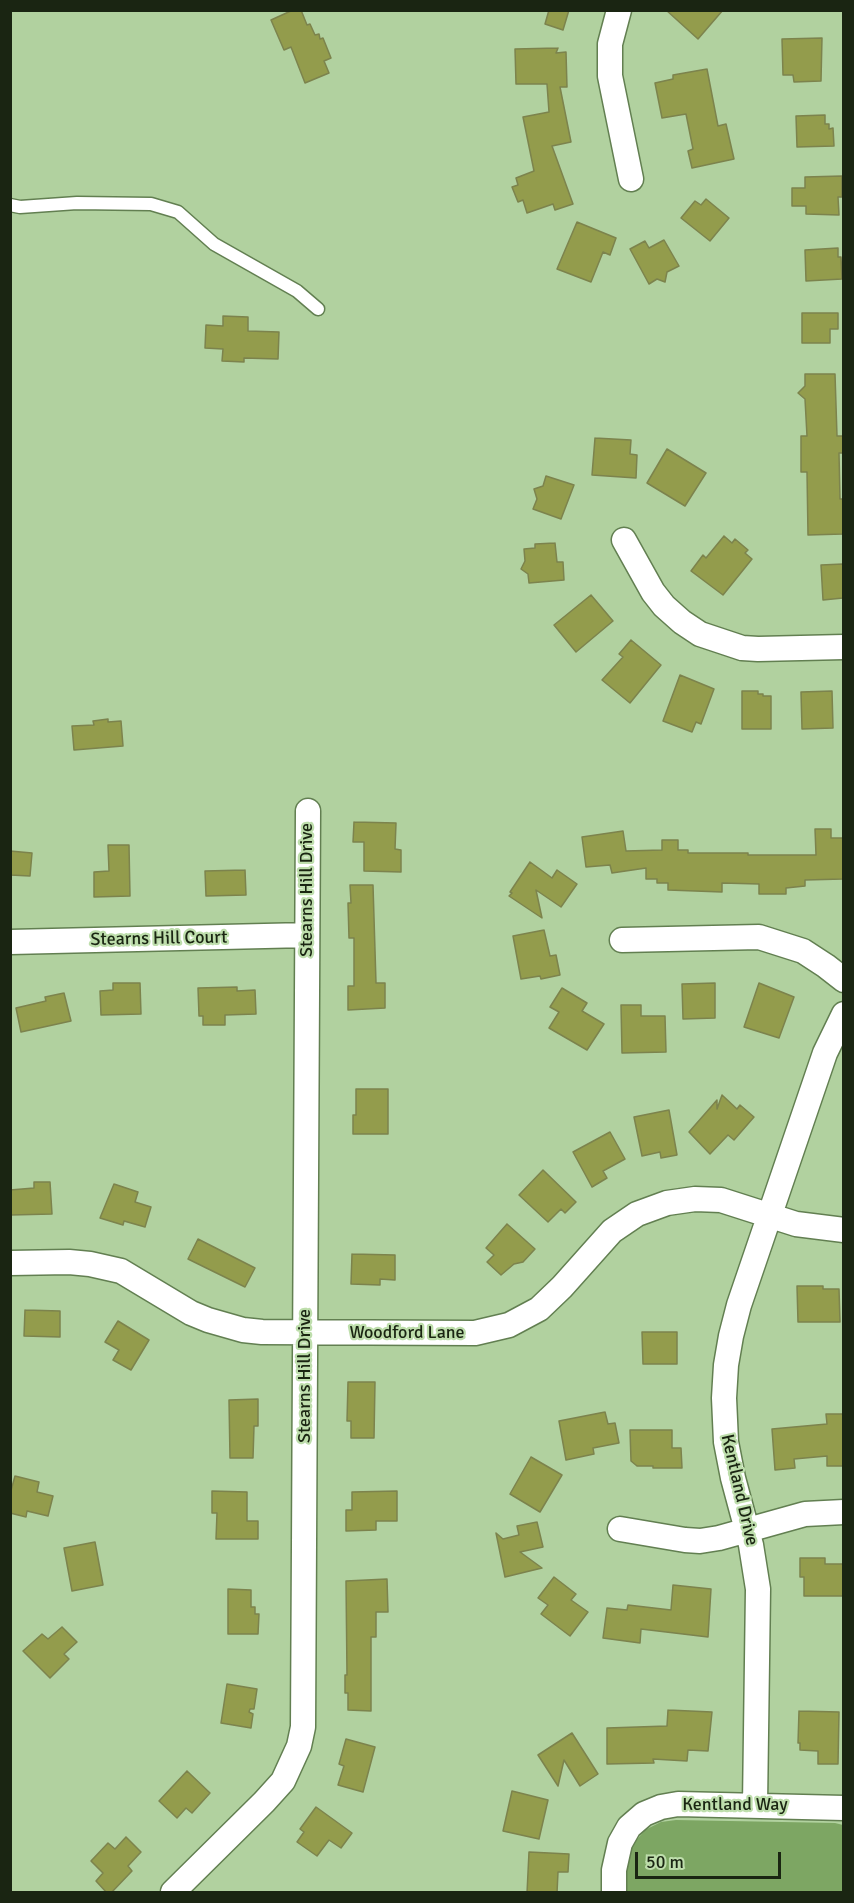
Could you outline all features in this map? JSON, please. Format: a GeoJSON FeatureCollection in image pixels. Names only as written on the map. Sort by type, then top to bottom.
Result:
{"type":"FeatureCollection","features":[{"type":"Feature","properties":{"kind":"street"},"geometry":{"type":"LineString","coordinates":[[619,10],[610,44],[610,76],[631,179]]}},
{"type":"Feature","properties":{"kind":"street"},"geometry":{"type":"LineString","coordinates":[[624,540],[652,592],[682,622],[700,634],[742,648],[843,647]]}},
{"type":"Feature","properties":{"kind":"street","name":"Stearns Hill Drive"},"geometry":{"type":"LineString","coordinates":[[173,1893],[277,1788],[288,1772],[299,1746],[304,1708],[308,812]]}},
{"type":"Feature","properties":{"kind":"street","name":"Stearns Hill Court"},"geometry":{"type":"LineString","coordinates":[[10,942],[307,935]]}},
{"type":"Feature","properties":{"kind":"street"},"geometry":{"type":"LineString","coordinates":[[622,940],[759,937],[803,951],[843,980]]}},
{"type":"Feature","properties":{"kind":"street","name":"Kentland Drive"},"geometry":{"type":"LineString","coordinates":[[755,1805],[759,1601],[757,1575],[726,1442],[724,1381],[735,1321],[825,1053],[843,1014]]}},
{"type":"Feature","properties":{"kind":"street","name":"Woodford Lane"},"geometry":{"type":"LineString","coordinates":[[10,1263],[69,1262],[121,1271],[191,1313],[217,1323],[253,1331],[485,1332],[518,1320],[539,1309],[612,1231],[632,1217],[654,1207],[681,1200],[709,1199],[733,1203],[796,1224],[843,1230]]}},
{"type":"Feature","properties":{"kind":"street"},"geometry":{"type":"LineString","coordinates":[[620,1529],[700,1541],[805,1514],[843,1512]]}},
{"type":"Feature","properties":{"kind":"street","name":"Kentland Way"},"geometry":{"type":"LineString","coordinates":[[614,1893],[614,1870],[620,1843],[629,1827],[644,1814],[661,1807],[678,1804],[843,1808]]}},
{"type":"Feature","properties":{"kind":"lane"},"geometry":{"type":"LineString","coordinates":[[10,205],[20,207],[77,203],[151,204],[178,212],[214,244],[297,291],[318,309]]}},
{"type":"Feature","properties":{"kind":"green space"},"geometry":{"type":"Polygon","coordinates":[[[676,1820],[843,1825],[843,1892],[625,1892],[625,1864],[634,1843],[645,1830],[661,1822],[676,1820]]]}},
{"type":"Feature","properties":{"kind":"building"},"geometry":{"type":"Polygon","coordinates":[[[293,10],[301,10],[307,25],[310,24],[315,35],[319,34],[320,39],[323,38],[331,58],[324,61],[329,73],[305,83],[291,47],[284,50],[271,20],[293,10]]]}},
{"type":"Feature","properties":{"kind":"building"},"geometry":{"type":"Polygon","coordinates":[[[549,10],[569,10],[563,30],[545,24],[549,10]]]}},
{"type":"Feature","properties":{"kind":"building"},"geometry":{"type":"Polygon","coordinates":[[[666,10],[723,10],[698,39],[666,10]]]}},
{"type":"Feature","properties":{"kind":"building"},"geometry":{"type":"Polygon","coordinates":[[[822,38],[821,81],[794,82],[793,75],[783,75],[782,39],[822,38]]]}},
{"type":"Feature","properties":{"kind":"building"},"geometry":{"type":"Polygon","coordinates":[[[558,48],[556,53],[566,52],[567,87],[560,87],[571,142],[552,146],[573,204],[555,210],[553,204],[527,213],[523,200],[518,202],[512,187],[518,185],[516,178],[534,171],[523,117],[549,112],[547,84],[516,84],[515,49],[558,48]]]}},
{"type":"Feature","properties":{"kind":"building"},"geometry":{"type":"Polygon","coordinates":[[[707,69],[718,126],[726,124],[734,159],[692,168],[688,151],[693,149],[686,114],[662,118],[655,83],[673,79],[673,75],[707,69]]]}},
{"type":"Feature","properties":{"kind":"building"},"geometry":{"type":"Polygon","coordinates":[[[825,115],[825,124],[829,124],[829,129],[833,128],[834,146],[797,147],[796,116],[825,115]]]}},
{"type":"Feature","properties":{"kind":"building"},"geometry":{"type":"Polygon","coordinates":[[[842,176],[842,197],[838,197],[839,215],[806,214],[806,206],[792,206],[792,188],[805,188],[805,177],[842,176]]]}},
{"type":"Feature","properties":{"kind":"building"},"geometry":{"type":"Polygon","coordinates":[[[706,199],[729,218],[710,241],[681,218],[695,201],[701,205],[706,199]]]}},
{"type":"Feature","properties":{"kind":"building"},"geometry":{"type":"Polygon","coordinates":[[[577,222],[616,238],[610,255],[603,252],[591,282],[557,269],[577,222]]]}},
{"type":"Feature","properties":{"kind":"building"},"geometry":{"type":"Polygon","coordinates":[[[664,240],[679,266],[667,272],[665,282],[657,279],[649,284],[630,249],[645,241],[649,248],[664,240]]]}},
{"type":"Feature","properties":{"kind":"building"},"geometry":{"type":"Polygon","coordinates":[[[838,248],[838,257],[841,257],[842,279],[806,281],[805,250],[838,248]]]}},
{"type":"Feature","properties":{"kind":"building"},"geometry":{"type":"Polygon","coordinates":[[[802,313],[838,313],[838,329],[830,329],[830,343],[802,343],[802,313]]]}},
{"type":"Feature","properties":{"kind":"building"},"geometry":{"type":"Polygon","coordinates":[[[223,316],[248,317],[248,331],[279,332],[278,359],[244,358],[244,362],[222,361],[223,349],[205,348],[206,325],[223,326],[223,316]]]}},
{"type":"Feature","properties":{"kind":"building"},"geometry":{"type":"Polygon","coordinates":[[[805,374],[835,374],[837,436],[843,436],[843,453],[839,453],[843,534],[808,535],[807,472],[801,472],[801,436],[807,436],[805,399],[798,393],[805,386],[805,374]]]}},
{"type":"Feature","properties":{"kind":"building"},"geometry":{"type":"Polygon","coordinates":[[[595,438],[631,440],[630,454],[637,455],[636,478],[592,475],[595,438]]]}},
{"type":"Feature","properties":{"kind":"building"},"geometry":{"type":"Polygon","coordinates":[[[667,449],[706,473],[685,506],[647,483],[667,449]]]}},
{"type":"Feature","properties":{"kind":"building"},"geometry":{"type":"Polygon","coordinates":[[[546,476],[574,485],[561,519],[533,509],[537,499],[534,489],[543,486],[546,476]]]}},
{"type":"Feature","properties":{"kind":"building"},"geometry":{"type":"Polygon","coordinates":[[[724,536],[732,543],[735,539],[748,550],[745,553],[752,559],[723,595],[691,571],[703,555],[706,558],[724,536]]]}},
{"type":"Feature","properties":{"kind":"building"},"geometry":{"type":"Polygon","coordinates":[[[555,543],[557,562],[563,562],[564,580],[529,583],[528,574],[521,569],[525,561],[524,549],[535,548],[535,544],[555,543]]]}},
{"type":"Feature","properties":{"kind":"building"},"geometry":{"type":"Polygon","coordinates":[[[843,564],[843,598],[823,600],[821,565],[843,564]]]}},
{"type":"Feature","properties":{"kind":"building"},"geometry":{"type":"Polygon","coordinates":[[[591,595],[613,621],[576,652],[554,625],[591,595]]]}},
{"type":"Feature","properties":{"kind":"building"},"geometry":{"type":"Polygon","coordinates":[[[631,640],[661,665],[630,703],[602,680],[623,657],[619,654],[631,640]]]}},
{"type":"Feature","properties":{"kind":"building"},"geometry":{"type":"Polygon","coordinates":[[[680,675],[714,689],[701,724],[696,722],[692,732],[663,721],[680,675]]]}},
{"type":"Feature","properties":{"kind":"building"},"geometry":{"type":"Polygon","coordinates":[[[742,691],[758,691],[758,694],[763,694],[763,696],[771,696],[771,729],[742,729],[742,691]]]}},
{"type":"Feature","properties":{"kind":"building"},"geometry":{"type":"Polygon","coordinates":[[[832,691],[833,728],[802,729],[801,692],[832,691]]]}},
{"type":"Feature","properties":{"kind":"building"},"geometry":{"type":"Polygon","coordinates":[[[108,719],[108,722],[121,721],[123,746],[74,750],[72,726],[94,725],[93,721],[108,719]]]}},
{"type":"Feature","properties":{"kind":"building"},"geometry":{"type":"Polygon","coordinates":[[[354,822],[396,823],[395,849],[401,850],[401,872],[364,871],[364,842],[353,842],[354,822]]]}},
{"type":"Feature","properties":{"kind":"building"},"geometry":{"type":"Polygon","coordinates":[[[815,829],[831,829],[831,838],[843,838],[843,879],[805,880],[805,886],[786,888],[786,894],[759,894],[759,884],[722,883],[722,892],[668,890],[668,883],[657,883],[657,879],[646,879],[646,868],[612,873],[610,865],[586,867],[582,837],[623,831],[626,851],[662,850],[662,840],[678,840],[678,850],[688,850],[688,853],[816,855],[815,829]]]}},
{"type":"Feature","properties":{"kind":"building"},"geometry":{"type":"Polygon","coordinates":[[[108,845],[129,845],[130,896],[94,897],[94,872],[109,871],[108,845]]]}},
{"type":"Feature","properties":{"kind":"building"},"geometry":{"type":"Polygon","coordinates":[[[10,851],[32,853],[30,876],[10,875],[10,851]]]}},
{"type":"Feature","properties":{"kind":"building"},"geometry":{"type":"Polygon","coordinates":[[[530,862],[552,878],[557,870],[577,884],[561,907],[536,890],[542,918],[509,896],[530,862]]]}},
{"type":"Feature","properties":{"kind":"building"},"geometry":{"type":"Polygon","coordinates":[[[245,870],[246,895],[206,896],[205,871],[245,870]]]}},
{"type":"Feature","properties":{"kind":"building"},"geometry":{"type":"Polygon","coordinates":[[[350,885],[373,885],[376,983],[385,983],[385,1008],[348,1010],[348,986],[354,986],[354,938],[349,938],[350,885]]]}},
{"type":"Feature","properties":{"kind":"building"},"geometry":{"type":"Polygon","coordinates":[[[544,930],[550,956],[556,955],[560,975],[541,979],[540,976],[521,979],[513,936],[544,930]]]}},
{"type":"Feature","properties":{"kind":"building"},"geometry":{"type":"Polygon","coordinates":[[[113,983],[140,983],[141,1014],[101,1015],[100,991],[113,990],[113,983]]]}},
{"type":"Feature","properties":{"kind":"building"},"geometry":{"type":"Polygon","coordinates":[[[715,983],[715,1018],[683,1019],[682,984],[715,983]]]}},
{"type":"Feature","properties":{"kind":"building"},"geometry":{"type":"Polygon","coordinates":[[[759,983],[794,997],[779,1038],[744,1027],[759,983]]]}},
{"type":"Feature","properties":{"kind":"building"},"geometry":{"type":"Polygon","coordinates":[[[237,987],[237,991],[255,990],[256,1014],[225,1015],[225,1025],[203,1025],[203,1016],[199,1016],[198,988],[237,987]]]}},
{"type":"Feature","properties":{"kind":"building"},"geometry":{"type":"Polygon","coordinates":[[[562,988],[587,1003],[582,1011],[604,1024],[587,1050],[549,1028],[559,1012],[550,1007],[562,988]]]}},
{"type":"Feature","properties":{"kind":"building"},"geometry":{"type":"Polygon","coordinates":[[[64,993],[71,1021],[21,1032],[16,1008],[46,1001],[45,997],[64,993]]]}},
{"type":"Feature","properties":{"kind":"building"},"geometry":{"type":"Polygon","coordinates":[[[621,1005],[641,1005],[641,1016],[665,1016],[666,1052],[622,1053],[621,1005]]]}},
{"type":"Feature","properties":{"kind":"building"},"geometry":{"type":"Polygon","coordinates":[[[356,1089],[388,1089],[388,1134],[353,1134],[356,1089]]]}},
{"type":"Feature","properties":{"kind":"building"},"geometry":{"type":"Polygon","coordinates":[[[722,1095],[737,1109],[740,1105],[754,1117],[734,1140],[728,1135],[710,1154],[689,1132],[717,1100],[717,1109],[722,1095]]]}},
{"type":"Feature","properties":{"kind":"building"},"geometry":{"type":"Polygon","coordinates":[[[669,1110],[677,1155],[661,1158],[660,1152],[642,1156],[634,1117],[669,1110]]]}},
{"type":"Feature","properties":{"kind":"building"},"geometry":{"type":"Polygon","coordinates":[[[610,1132],[625,1159],[603,1171],[607,1178],[592,1187],[573,1152],[610,1132]]]}},
{"type":"Feature","properties":{"kind":"building"},"geometry":{"type":"Polygon","coordinates":[[[543,1170],[576,1202],[565,1213],[561,1209],[548,1222],[519,1195],[543,1170]]]}},
{"type":"Feature","properties":{"kind":"building"},"geometry":{"type":"Polygon","coordinates":[[[34,1182],[50,1182],[52,1214],[10,1215],[10,1190],[34,1188],[34,1182]]]}},
{"type":"Feature","properties":{"kind":"building"},"geometry":{"type":"Polygon","coordinates":[[[114,1184],[138,1192],[135,1202],[151,1207],[145,1227],[124,1221],[123,1225],[100,1218],[114,1184]]]}},
{"type":"Feature","properties":{"kind":"building"},"geometry":{"type":"Polygon","coordinates":[[[507,1224],[535,1249],[523,1262],[514,1264],[501,1275],[487,1262],[494,1255],[486,1248],[507,1224]]]}},
{"type":"Feature","properties":{"kind":"building"},"geometry":{"type":"Polygon","coordinates":[[[198,1239],[255,1268],[245,1287],[188,1259],[198,1239]]]}},
{"type":"Feature","properties":{"kind":"building"},"geometry":{"type":"Polygon","coordinates":[[[352,1254],[395,1255],[395,1280],[380,1279],[380,1285],[351,1284],[352,1254]]]}},
{"type":"Feature","properties":{"kind":"building"},"geometry":{"type":"Polygon","coordinates":[[[797,1286],[823,1286],[823,1289],[839,1289],[840,1322],[798,1322],[797,1286]]]}},
{"type":"Feature","properties":{"kind":"building"},"geometry":{"type":"Polygon","coordinates":[[[25,1310],[60,1311],[60,1337],[24,1336],[25,1310]]]}},
{"type":"Feature","properties":{"kind":"building"},"geometry":{"type":"Polygon","coordinates":[[[118,1321],[149,1340],[131,1370],[113,1360],[119,1350],[105,1342],[118,1321]]]}},
{"type":"Feature","properties":{"kind":"building"},"geometry":{"type":"Polygon","coordinates":[[[642,1332],[677,1332],[677,1364],[643,1364],[642,1332]]]}},
{"type":"Feature","properties":{"kind":"building"},"geometry":{"type":"Polygon","coordinates":[[[348,1382],[375,1382],[374,1438],[351,1438],[351,1421],[347,1421],[348,1382]]]}},
{"type":"Feature","properties":{"kind":"building"},"geometry":{"type":"Polygon","coordinates":[[[258,1399],[258,1426],[254,1426],[253,1458],[230,1458],[229,1400],[258,1399]]]}},
{"type":"Feature","properties":{"kind":"building"},"geometry":{"type":"Polygon","coordinates":[[[605,1412],[608,1424],[615,1423],[619,1443],[593,1448],[594,1454],[566,1460],[559,1421],[605,1412]]]}},
{"type":"Feature","properties":{"kind":"building"},"geometry":{"type":"Polygon","coordinates":[[[826,1414],[843,1414],[843,1466],[827,1466],[827,1456],[794,1459],[795,1468],[775,1470],[772,1429],[827,1424],[826,1414]]]}},
{"type":"Feature","properties":{"kind":"building"},"geometry":{"type":"Polygon","coordinates":[[[630,1430],[672,1430],[672,1448],[681,1448],[682,1468],[637,1466],[631,1461],[630,1430]]]}},
{"type":"Feature","properties":{"kind":"building"},"geometry":{"type":"Polygon","coordinates":[[[531,1457],[562,1475],[540,1512],[510,1494],[531,1457]]]}},
{"type":"Feature","properties":{"kind":"building"},"geometry":{"type":"Polygon","coordinates":[[[15,1476],[39,1482],[37,1492],[53,1496],[48,1516],[27,1511],[26,1517],[10,1513],[10,1494],[15,1476]]]}},
{"type":"Feature","properties":{"kind":"building"},"geometry":{"type":"Polygon","coordinates":[[[212,1491],[247,1492],[247,1521],[258,1521],[258,1539],[216,1539],[217,1513],[212,1513],[212,1491]]]}},
{"type":"Feature","properties":{"kind":"building"},"geometry":{"type":"Polygon","coordinates":[[[397,1491],[397,1521],[376,1521],[376,1530],[346,1531],[346,1510],[352,1510],[352,1492],[397,1491]]]}},
{"type":"Feature","properties":{"kind":"building"},"geometry":{"type":"Polygon","coordinates":[[[537,1522],[543,1547],[520,1552],[542,1568],[505,1577],[496,1533],[503,1539],[519,1535],[517,1526],[537,1522]]]}},
{"type":"Feature","properties":{"kind":"building"},"geometry":{"type":"Polygon","coordinates":[[[95,1542],[103,1585],[72,1591],[64,1548],[95,1542]]]}},
{"type":"Feature","properties":{"kind":"building"},"geometry":{"type":"Polygon","coordinates":[[[800,1558],[825,1558],[825,1564],[843,1564],[843,1596],[804,1596],[804,1577],[800,1577],[800,1558]]]}},
{"type":"Feature","properties":{"kind":"building"},"geometry":{"type":"Polygon","coordinates":[[[554,1577],[576,1594],[571,1600],[588,1612],[570,1636],[541,1614],[548,1605],[538,1598],[554,1577]]]}},
{"type":"Feature","properties":{"kind":"building"},"geometry":{"type":"Polygon","coordinates":[[[387,1579],[388,1612],[376,1612],[376,1637],[371,1637],[371,1711],[348,1710],[348,1693],[345,1693],[345,1675],[347,1675],[346,1581],[387,1579]]]}},
{"type":"Feature","properties":{"kind":"building"},"geometry":{"type":"Polygon","coordinates":[[[673,1585],[711,1589],[708,1637],[641,1629],[640,1643],[603,1638],[607,1608],[627,1610],[628,1605],[671,1610],[673,1585]]]}},
{"type":"Feature","properties":{"kind":"building"},"geometry":{"type":"Polygon","coordinates":[[[228,1589],[251,1590],[251,1607],[255,1607],[255,1614],[259,1614],[258,1634],[228,1634],[228,1589]]]}},
{"type":"Feature","properties":{"kind":"building"},"geometry":{"type":"Polygon","coordinates":[[[62,1627],[77,1642],[64,1654],[69,1659],[50,1678],[23,1651],[42,1634],[48,1639],[62,1627]]]}},
{"type":"Feature","properties":{"kind":"building"},"geometry":{"type":"Polygon","coordinates":[[[227,1684],[257,1689],[254,1709],[250,1709],[249,1712],[253,1714],[251,1728],[221,1723],[227,1684]]]}},
{"type":"Feature","properties":{"kind":"building"},"geometry":{"type":"Polygon","coordinates":[[[668,1710],[712,1712],[708,1751],[688,1750],[687,1761],[653,1759],[654,1763],[607,1764],[607,1728],[667,1726],[668,1710]]]}},
{"type":"Feature","properties":{"kind":"building"},"geometry":{"type":"Polygon","coordinates":[[[799,1711],[839,1712],[838,1764],[818,1764],[818,1751],[800,1750],[800,1743],[798,1743],[799,1711]]]}},
{"type":"Feature","properties":{"kind":"building"},"geometry":{"type":"Polygon","coordinates":[[[572,1733],[598,1774],[580,1786],[564,1760],[558,1786],[538,1755],[572,1733]]]}},
{"type":"Feature","properties":{"kind":"building"},"geometry":{"type":"Polygon","coordinates":[[[346,1739],[375,1747],[363,1792],[338,1785],[344,1766],[339,1764],[346,1739]]]}},
{"type":"Feature","properties":{"kind":"building"},"geometry":{"type":"Polygon","coordinates":[[[187,1771],[210,1793],[192,1813],[186,1808],[177,1818],[159,1801],[187,1771]]]}},
{"type":"Feature","properties":{"kind":"building"},"geometry":{"type":"Polygon","coordinates":[[[512,1791],[548,1800],[539,1839],[503,1831],[512,1791]]]}},
{"type":"Feature","properties":{"kind":"building"},"geometry":{"type":"Polygon","coordinates":[[[316,1807],[352,1833],[341,1848],[329,1840],[317,1856],[297,1842],[304,1832],[300,1829],[316,1807]]]}},
{"type":"Feature","properties":{"kind":"building"},"geometry":{"type":"Polygon","coordinates":[[[126,1837],[141,1852],[128,1866],[132,1871],[111,1893],[107,1893],[96,1881],[103,1873],[91,1861],[108,1843],[115,1849],[126,1837]]]}},
{"type":"Feature","properties":{"kind":"building"},"geometry":{"type":"Polygon","coordinates":[[[529,1852],[569,1854],[568,1872],[558,1872],[557,1893],[527,1893],[529,1852]]]}}]}
